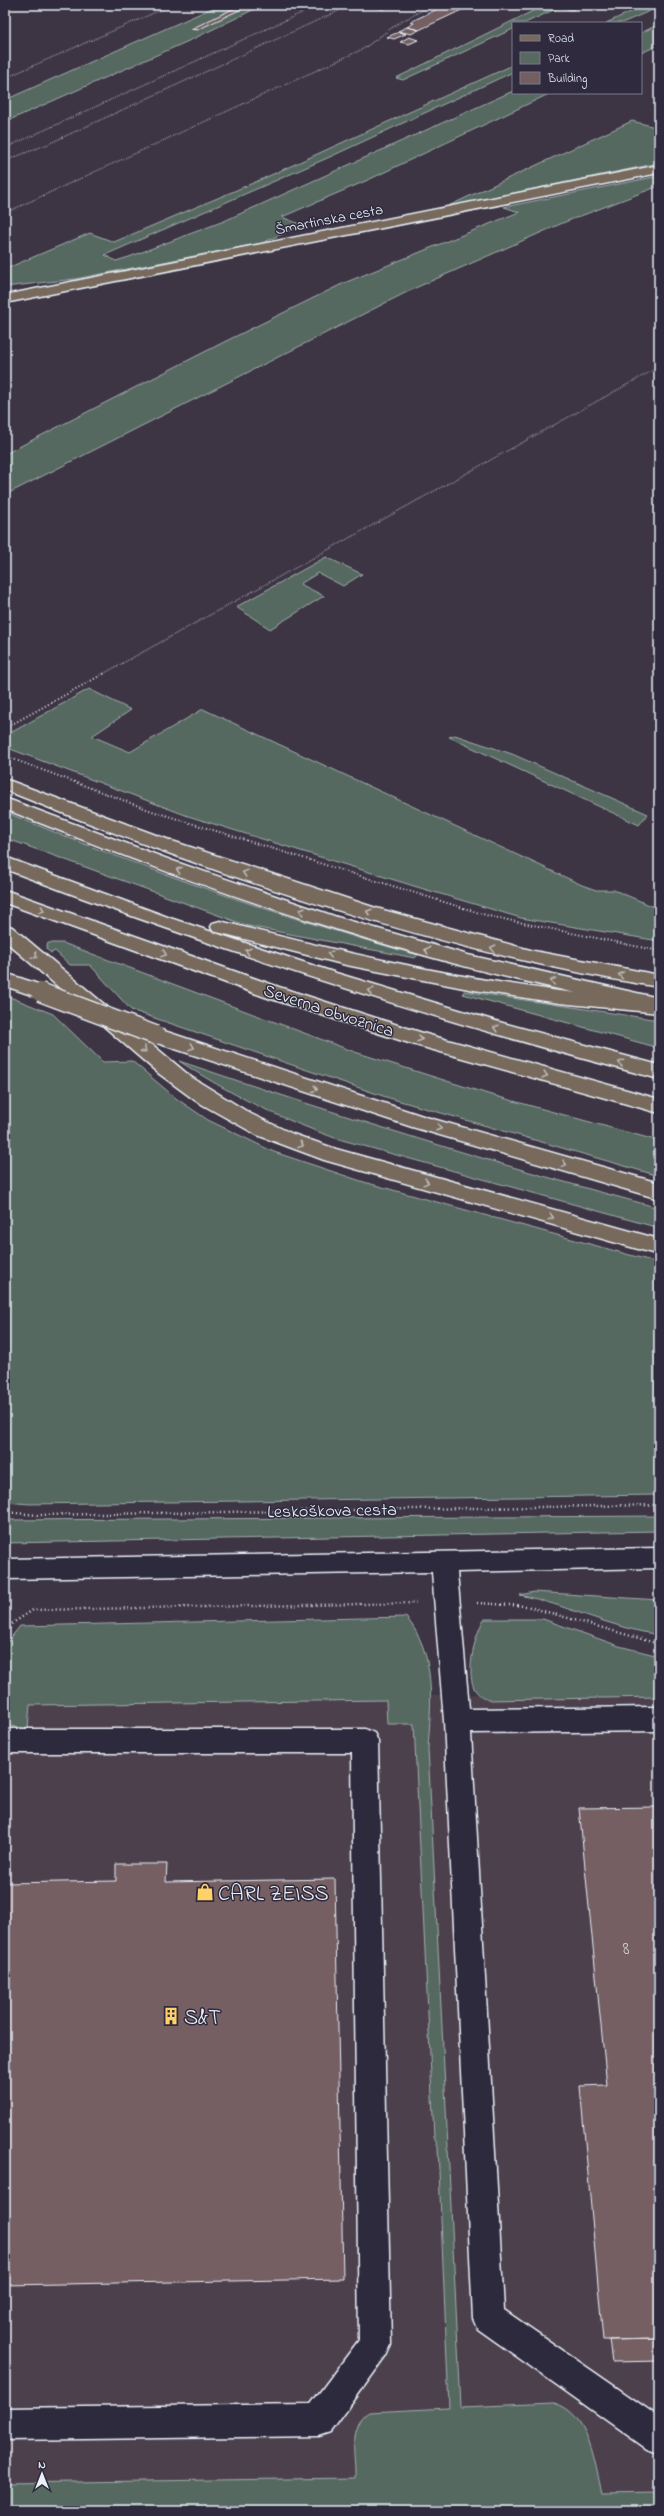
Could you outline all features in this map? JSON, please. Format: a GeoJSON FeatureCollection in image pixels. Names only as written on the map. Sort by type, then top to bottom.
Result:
{"type":"FeatureCollection","features":[{"type":"Feature","properties":{"kind":"main road","name":"Šmartinska cesta"},"geometry":{"type":"LineString","coordinates":[[5,299],[659,169]]}},
{"type":"Feature","properties":{"kind":"main road"},"geometry":{"type":"LineString","coordinates":[[5,784],[90,819],[237,871],[426,930],[533,958],[659,981]]}},
{"type":"Feature","properties":{"kind":"main road"},"geometry":{"type":"LineString","coordinates":[[5,803],[161,864],[357,928],[456,958],[659,1006]]}},
{"type":"Feature","properties":{"kind":"main road","name":"Severna obvoznica"},"geometry":{"type":"LineString","coordinates":[[5,863],[68,888],[202,936],[336,980],[482,1024],[659,1072]]}},
{"type":"Feature","properties":{"kind":"main road"},"geometry":{"type":"LineString","coordinates":[[68,888],[295,947],[429,975],[559,997],[659,1006]]}},
{"type":"Feature","properties":{"kind":"main road","name":"Severna obvoznica"},"geometry":{"type":"LineString","coordinates":[[5,896],[133,944],[279,994],[419,1039],[659,1106]]}},
{"type":"Feature","properties":{"kind":"main road"},"geometry":{"type":"LineString","coordinates":[[5,931],[192,1090],[242,1120],[286,1140],[338,1157],[659,1247]]}},
{"type":"Feature","properties":{"kind":"main road"},"geometry":{"type":"LineString","coordinates":[[5,979],[155,1035],[419,1122],[659,1191]]}},
{"type":"Feature","properties":{"kind":"street"},"geometry":{"type":"LineString","coordinates":[[5,1569],[659,1558]]}},
{"type":"Feature","properties":{"kind":"street"},"geometry":{"type":"LineString","coordinates":[[444,1562],[457,1721],[489,2318],[659,2437]]}},
{"type":"Feature","properties":{"kind":"street"},"geometry":{"type":"LineString","coordinates":[[457,1721],[659,1719]]}},
{"type":"Feature","properties":{"kind":"street"},"geometry":{"type":"LineString","coordinates":[[5,1741],[365,1741],[375,2345],[319,2420],[5,2424]]}},
{"type":"Feature","properties":{"kind":"path"},"geometry":{"type":"LineString","coordinates":[[5,78],[172,5]]}},
{"type":"Feature","properties":{"kind":"path"},"geometry":{"type":"LineString","coordinates":[[5,148],[170,75],[319,5]]}},
{"type":"Feature","properties":{"kind":"path"},"geometry":{"type":"LineString","coordinates":[[5,161],[48,144],[351,5]]}},
{"type":"Feature","properties":{"kind":"path"},"geometry":{"type":"LineString","coordinates":[[5,213],[363,49],[397,24],[432,5]]}},
{"type":"Feature","properties":{"kind":"path"},"geometry":{"type":"LineString","coordinates":[[5,728],[659,367]]}},
{"type":"Feature","properties":{"kind":"path"},"geometry":{"type":"LineString","coordinates":[[5,756],[152,811],[489,916],[659,951]]}},
{"type":"Feature","properties":{"kind":"path","name":"Leskoškova cesta"},"geometry":{"type":"LineString","coordinates":[[5,1512],[37,1515],[659,1505]]}},
{"type":"Feature","properties":{"kind":"path"},"geometry":{"type":"LineString","coordinates":[[499,1603],[544,1610],[602,1630],[659,1644]]}},
{"type":"Feature","properties":{"kind":"path"},"geometry":{"type":"LineString","coordinates":[[5,1628],[33,1610],[392,1604]]}},
{"type":"Feature","properties":{"kind":"shaded area"},"geometry":{"type":"Polygon","coordinates":[[[659,1692],[659,2511],[5,2511],[5,1701],[659,1692]]]}},
{"type":"Feature","properties":{"kind":"green space"},"geometry":{"type":"Polygon","coordinates":[[[219,5],[263,5],[193,39],[5,122],[5,100],[219,5]]]}},
{"type":"Feature","properties":{"kind":"green space"},"geometry":{"type":"Polygon","coordinates":[[[545,5],[583,5],[572,10],[560,7],[527,22],[512,22],[512,29],[403,80],[396,78],[545,5]]]}},
{"type":"Feature","properties":{"kind":"green space"},"geometry":{"type":"Polygon","coordinates":[[[646,5],[659,7],[624,22],[608,22],[646,5]]]}},
{"type":"Feature","properties":{"kind":"green space"},"geometry":{"type":"Polygon","coordinates":[[[659,24],[659,45],[642,53],[642,32],[659,24]]]}},
{"type":"Feature","properties":{"kind":"green space"},"geometry":{"type":"Polygon","coordinates":[[[512,65],[512,72],[332,156],[105,255],[116,261],[224,221],[512,91],[512,94],[549,94],[368,180],[282,217],[302,225],[262,243],[75,279],[5,287],[5,269],[90,233],[114,242],[260,180],[512,65]]]}},
{"type":"Feature","properties":{"kind":"green space"},"geometry":{"type":"Polygon","coordinates":[[[632,121],[659,128],[659,163],[446,207],[632,121]]]}},
{"type":"Feature","properties":{"kind":"green space"},"geometry":{"type":"Polygon","coordinates":[[[659,176],[659,186],[565,222],[413,289],[5,495],[5,454],[222,343],[344,283],[519,212],[504,207],[659,176]]]}},
{"type":"Feature","properties":{"kind":"green space"},"geometry":{"type":"Polygon","coordinates":[[[326,557],[362,574],[343,586],[318,573],[300,584],[324,596],[270,629],[236,607],[326,557]]]}},
{"type":"Feature","properties":{"kind":"green space"},"geometry":{"type":"Polygon","coordinates":[[[89,689],[131,710],[92,736],[130,752],[203,709],[582,885],[596,890],[614,890],[659,909],[659,941],[521,918],[188,816],[5,747],[5,736],[89,689]]]}},
{"type":"Feature","properties":{"kind":"green space"},"geometry":{"type":"Polygon","coordinates":[[[455,735],[512,754],[648,814],[639,825],[449,737],[455,735]]]}},
{"type":"Feature","properties":{"kind":"green space"},"geometry":{"type":"Polygon","coordinates":[[[5,812],[158,872],[313,924],[418,955],[415,958],[248,926],[5,838],[5,812]]]}},
{"type":"Feature","properties":{"kind":"green space"},"geometry":{"type":"Polygon","coordinates":[[[48,943],[63,943],[355,1052],[488,1094],[659,1141],[659,1176],[386,1097],[131,1010],[90,965],[70,965],[55,951],[51,953],[46,949],[48,943]]]}},
{"type":"Feature","properties":{"kind":"green space"},"geometry":{"type":"Polygon","coordinates":[[[464,991],[659,1020],[659,1048],[463,994],[464,991]]]}},
{"type":"Feature","properties":{"kind":"green space"},"geometry":{"type":"Polygon","coordinates":[[[5,995],[53,1014],[103,1062],[132,1061],[177,1099],[208,1120],[274,1152],[364,1182],[659,1263],[659,1495],[30,1504],[5,1502],[5,995]]]}},
{"type":"Feature","properties":{"kind":"green space"},"geometry":{"type":"Polygon","coordinates":[[[179,1061],[418,1139],[598,1192],[659,1208],[659,1228],[335,1138],[274,1114],[236,1095],[179,1061]]]}},
{"type":"Feature","properties":{"kind":"green space"},"geometry":{"type":"Polygon","coordinates":[[[659,1516],[659,1531],[5,1543],[5,1520],[659,1516]]]}},
{"type":"Feature","properties":{"kind":"green space"},"geometry":{"type":"Polygon","coordinates":[[[534,1592],[659,1600],[659,1635],[641,1632],[606,1622],[555,1604],[520,1595],[534,1592]]]}},
{"type":"Feature","properties":{"kind":"green space"},"geometry":{"type":"Polygon","coordinates":[[[406,1617],[416,1631],[423,1647],[430,1680],[431,1697],[428,1748],[461,2407],[554,2403],[566,2408],[576,2417],[583,2428],[593,2454],[602,2493],[659,2492],[659,2511],[5,2511],[5,2483],[355,2478],[355,2433],[357,2425],[369,2412],[449,2408],[438,2147],[434,2137],[414,1724],[387,1724],[386,1700],[30,1705],[28,1729],[5,1725],[5,1645],[20,1626],[406,1617]]]}},
{"type":"Feature","properties":{"kind":"green space"},"geometry":{"type":"Polygon","coordinates":[[[484,1619],[543,1619],[619,1646],[659,1656],[659,1697],[488,1700],[475,1690],[471,1672],[471,1662],[475,1643],[484,1619]]]}},
{"type":"Feature","properties":{"kind":"building"},"geometry":{"type":"Polygon","coordinates":[[[241,5],[250,5],[197,30],[191,29],[241,5]]]}},
{"type":"Feature","properties":{"kind":"building"},"geometry":{"type":"Polygon","coordinates":[[[377,5],[391,5],[383,9],[373,7],[377,5]]]}},
{"type":"Feature","properties":{"kind":"building"},"geometry":{"type":"Polygon","coordinates":[[[446,5],[468,7],[419,30],[407,27],[414,23],[410,22],[446,5]]]}},
{"type":"Feature","properties":{"kind":"building"},"geometry":{"type":"Polygon","coordinates":[[[407,27],[419,30],[411,34],[398,31],[407,27]]]}},
{"type":"Feature","properties":{"kind":"building"},"geometry":{"type":"Polygon","coordinates":[[[399,32],[406,34],[394,39],[387,37],[399,32]]]}},
{"type":"Feature","properties":{"kind":"building"},"geometry":{"type":"Polygon","coordinates":[[[409,37],[418,40],[409,44],[400,42],[409,37]]]}},
{"type":"Feature","properties":{"kind":"building"},"geometry":{"type":"Polygon","coordinates":[[[659,1807],[659,2339],[603,2340],[580,2086],[607,2085],[579,1808],[659,1807]]]}},
{"type":"Feature","properties":{"kind":"building","name":"S&T"},"geometry":{"type":"Polygon","coordinates":[[[116,1864],[167,1864],[166,1882],[335,1879],[343,2279],[5,2285],[5,1883],[116,1881],[116,1864]]]}},
{"type":"Feature","properties":{"kind":"building"},"geometry":{"type":"Polygon","coordinates":[[[659,2339],[659,2361],[612,2362],[609,2340],[659,2339]]]}},
{"type":"Feature","properties":{"kind":"place","name":"CARL ZEISS"},"geometry":{"type":"Point","coordinates":[205,1892]}},
{"type":"Feature","properties":{"kind":"place","name":"S&T"},"geometry":{"type":"Point","coordinates":[171,2016]}}]}
